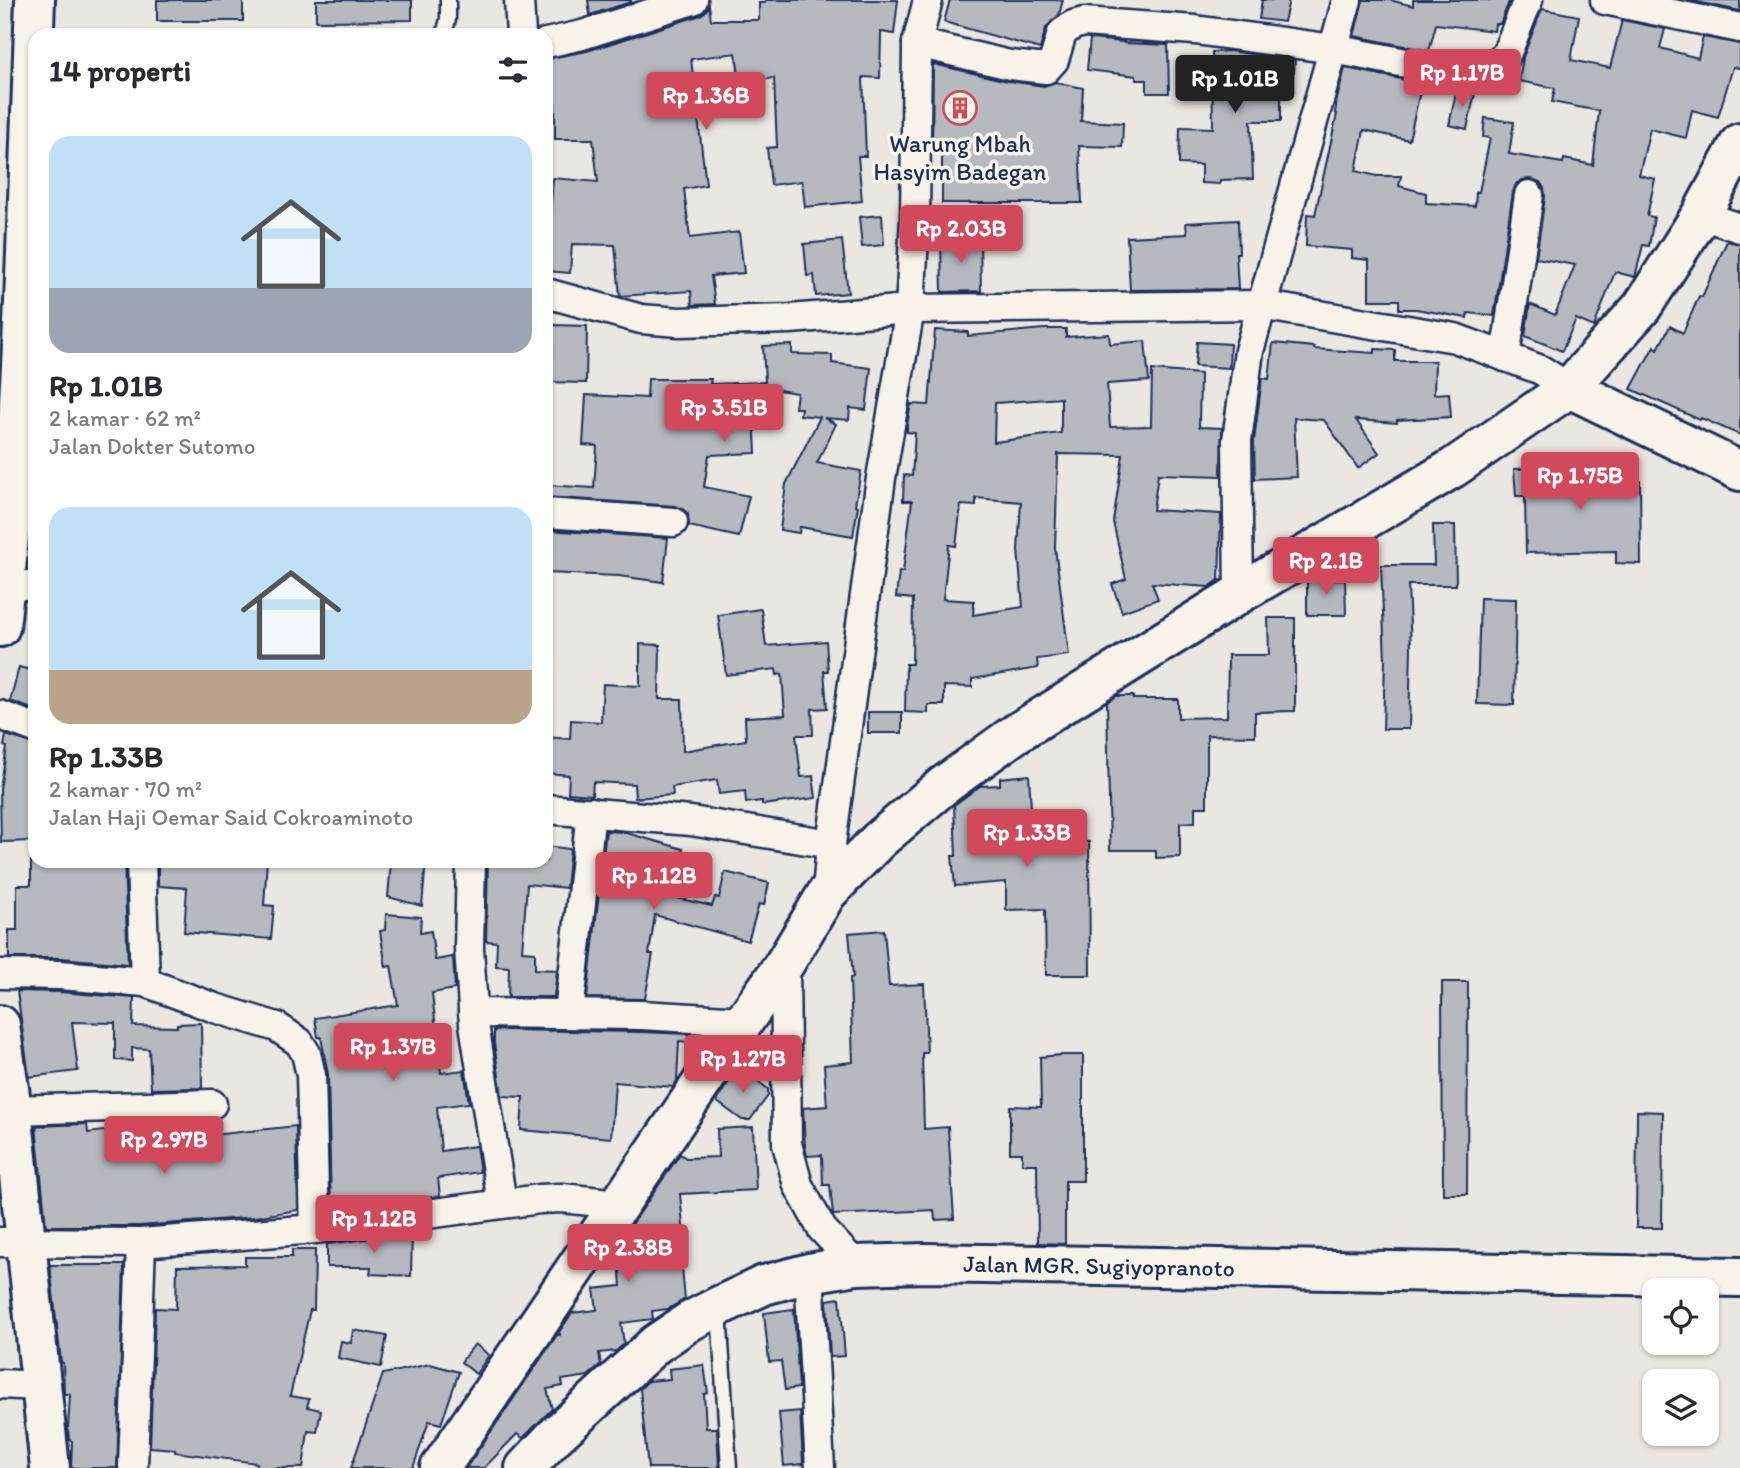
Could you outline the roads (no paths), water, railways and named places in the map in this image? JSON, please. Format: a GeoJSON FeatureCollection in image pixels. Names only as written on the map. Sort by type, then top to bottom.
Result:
{"type":"FeatureCollection","features":[{"type":"Feature","properties":{"kind":"main road"},"geometry":{"type":"LineString","coordinates":[[34,28],[35,0]]}},
{"type":"Feature","properties":{"kind":"main road"},"geometry":{"type":"LineString","coordinates":[[440,1468],[785,963],[827,893],[878,840],[943,786],[1005,741],[1239,594],[1452,468],[1569,388],[1642,307],[1701,215],[1740,143]]}},
{"type":"Feature","properties":{"kind":"main road"},"geometry":{"type":"LineString","coordinates":[[0,627],[20,585],[18,418],[28,204]]}},
{"type":"Feature","properties":{"kind":"main road"},"geometry":{"type":"LineString","coordinates":[[1569,388],[1740,471]]}},
{"type":"Feature","properties":{"kind":"main road"},"geometry":{"type":"LineString","coordinates":[[0,1025],[12,1110],[13,1241],[40,1386],[50,1468]]}},
{"type":"Feature","properties":{"kind":"main road","name":"Jalan MGR. Sugiyopranoto"},"geometry":{"type":"LineString","coordinates":[[525,1468],[656,1345],[690,1321],[764,1285],[809,1273],[856,1265],[940,1263],[1740,1277]]}},
{"type":"Feature","properties":{"kind":"street"},"geometry":{"type":"LineString","coordinates":[[519,0],[521,28]]}},
{"type":"Feature","properties":{"kind":"street"},"geometry":{"type":"LineString","coordinates":[[553,41],[693,0]]}},
{"type":"Feature","properties":{"kind":"street"},"geometry":{"type":"LineString","coordinates":[[827,893],[831,844],[881,478],[910,309],[915,219],[917,43],[928,0]]}},
{"type":"Feature","properties":{"kind":"street"},"geometry":{"type":"LineString","coordinates":[[1239,594],[1237,439],[1249,351],[1347,0]]}},
{"type":"Feature","properties":{"kind":"street"},"geometry":{"type":"LineString","coordinates":[[917,43],[1010,65],[1046,69],[1054,60],[1062,33],[1073,25],[1084,22],[1195,30],[1334,49],[1447,71],[1494,65],[1506,55],[1528,0]]}},
{"type":"Feature","properties":{"kind":"street"},"geometry":{"type":"LineString","coordinates":[[1605,0],[1740,28]]}},
{"type":"Feature","properties":{"kind":"street"},"geometry":{"type":"LineString","coordinates":[[1505,357],[1529,195]]}},
{"type":"Feature","properties":{"kind":"street"},"geometry":{"type":"LineString","coordinates":[[1701,215],[1740,228]]}},
{"type":"Feature","properties":{"kind":"street"},"geometry":{"type":"LineString","coordinates":[[553,295],[641,319],[679,322],[790,318],[910,309],[1260,305],[1455,338],[1541,370],[1569,388]]}},
{"type":"Feature","properties":{"kind":"street"},"geometry":{"type":"LineString","coordinates":[[553,513],[673,522]]}},
{"type":"Feature","properties":{"kind":"street"},"geometry":{"type":"LineString","coordinates":[[0,715],[28,725]]}},
{"type":"Feature","properties":{"kind":"street"},"geometry":{"type":"LineString","coordinates":[[553,809],[691,821],[831,844]]}},
{"type":"Feature","properties":{"kind":"street"},"geometry":{"type":"LineString","coordinates":[[569,1013],[591,812]]}},
{"type":"Feature","properties":{"kind":"street"},"geometry":{"type":"LineString","coordinates":[[141,868],[145,982]]}},
{"type":"Feature","properties":{"kind":"street"},"geometry":{"type":"LineString","coordinates":[[471,868],[469,948],[473,1013],[502,1203]]}},
{"type":"Feature","properties":{"kind":"street"},"geometry":{"type":"LineString","coordinates":[[785,963],[787,1144],[798,1185],[822,1229],[856,1265]]}},
{"type":"Feature","properties":{"kind":"street"},"geometry":{"type":"LineString","coordinates":[[0,974],[60,975],[145,982],[277,1027],[299,1042],[306,1053],[310,1075],[315,1229]]}},
{"type":"Feature","properties":{"kind":"street"},"geometry":{"type":"LineString","coordinates":[[473,1013],[569,1013],[744,1021]]}},
{"type":"Feature","properties":{"kind":"street"},"geometry":{"type":"LineString","coordinates":[[12,1110],[212,1104]]}},
{"type":"Feature","properties":{"kind":"street"},"geometry":{"type":"LineString","coordinates":[[13,1241],[141,1243],[315,1229],[502,1203],[562,1198],[619,1204]]}},
{"type":"Feature","properties":{"kind":"street"},"geometry":{"type":"LineString","coordinates":[[132,1466],[141,1243]]}},
{"type":"Feature","properties":{"kind":"street"},"geometry":{"type":"LineString","coordinates":[[809,1273],[820,1468]]}},
{"type":"Feature","properties":{"kind":"street"},"geometry":{"type":"LineString","coordinates":[[0,1384],[40,1386]]}},
{"type":"Feature","properties":{"kind":"lane"},"geometry":{"type":"LineString","coordinates":[[446,28],[448,0]]}},
{"type":"Feature","properties":{"kind":"lane"},"geometry":{"type":"LineString","coordinates":[[719,1306],[729,1468]]}},
{"type":"Feature","properties":{"kind":"place","name":"Warung Mbah Hasyim Badegan"},"geometry":{"type":"Point","coordinates":[960,108]}}]}
